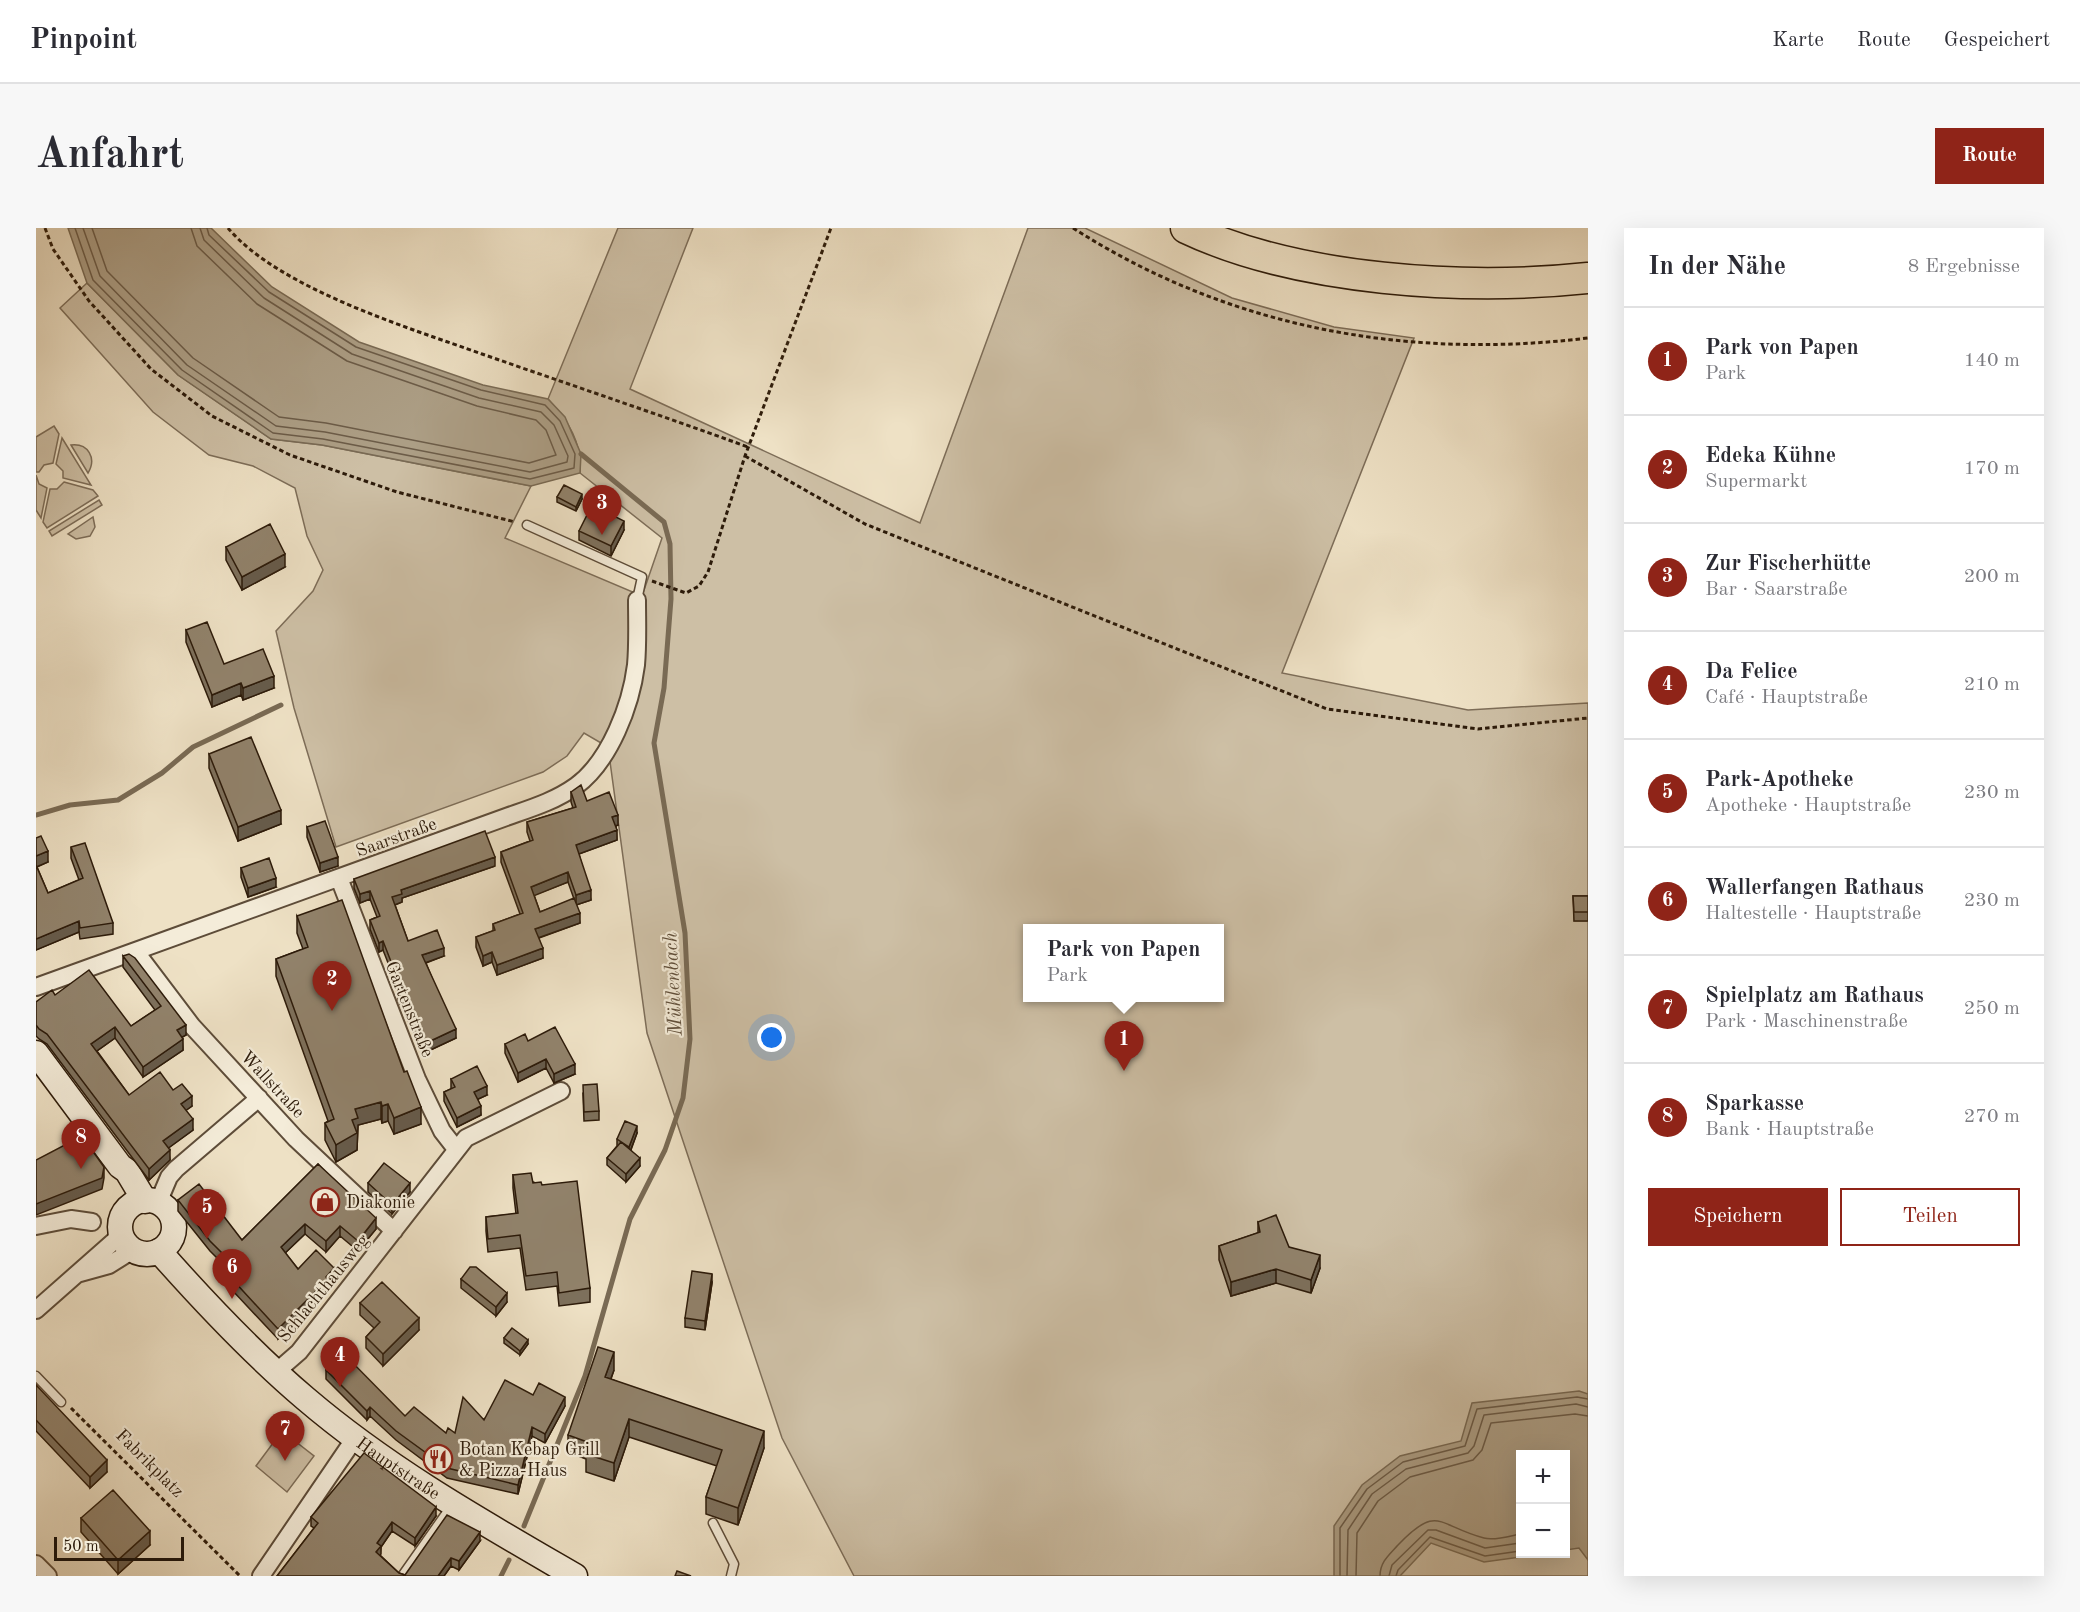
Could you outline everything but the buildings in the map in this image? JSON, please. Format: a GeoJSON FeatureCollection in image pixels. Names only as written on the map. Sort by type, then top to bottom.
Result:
{"type":"FeatureCollection","features":[{"type":"Feature","properties":{"kind":"highway"},"geometry":{"type":"LineString","coordinates":[[1186,228],[1262,254],[1330,271],[1407,280],[1480,283],[1588,278]]}},
{"type":"Feature","properties":{"kind":"highway"},"geometry":{"type":"LineString","coordinates":[[1244,228],[1334,251],[1409,260],[1480,264],[1588,259]]}},
{"type":"Feature","properties":{"kind":"main road"},"geometry":{"type":"LineString","coordinates":[[36,1053],[120,1166],[127,1171],[144,1204],[171,1217],[174,1229],[164,1246],[146,1254],[127,1242],[121,1220],[144,1204]]}},
{"type":"Feature","properties":{"kind":"main road","name":"Hauptstraße"},"geometry":{"type":"LineString","coordinates":[[164,1246],[222,1303],[240,1336],[276,1372],[355,1438],[405,1475],[575,1576]]}},
{"type":"Feature","properties":{"kind":"street","name":"Saarstraße"},"geometry":{"type":"LineString","coordinates":[[36,987],[556,799],[588,775],[614,734],[632,686],[636,664],[637,600]]}},
{"type":"Feature","properties":{"kind":"street","name":"Gartenstraße"},"geometry":{"type":"LineString","coordinates":[[339,878],[417,1079],[442,1131],[456,1149]]}},
{"type":"Feature","properties":{"kind":"street","name":"Wallstraße"},"geometry":{"type":"LineString","coordinates":[[136,952],[192,1026],[224,1061],[324,1167],[394,1231]]}},
{"type":"Feature","properties":{"kind":"street","name":"Schlachthausweg"},"geometry":{"type":"LineString","coordinates":[[276,1372],[299,1352],[456,1149],[477,1131],[561,1091]]}},
{"type":"Feature","properties":{"kind":"street"},"geometry":{"type":"LineString","coordinates":[[144,1204],[176,1168],[259,1098]]}},
{"type":"Feature","properties":{"kind":"street"},"geometry":{"type":"LineString","coordinates":[[36,1226],[71,1219],[92,1222]]}},
{"type":"Feature","properties":{"kind":"street"},"geometry":{"type":"LineString","coordinates":[[36,1310],[80,1273],[92,1259],[127,1242]]}},
{"type":"Feature","properties":{"kind":"street"},"geometry":{"type":"LineString","coordinates":[[261,1576],[355,1438]]}},
{"type":"Feature","properties":{"kind":"street"},"geometry":{"type":"LineString","coordinates":[[36,1564],[48,1576]]}},
{"type":"Feature","properties":{"kind":"lane"},"geometry":{"type":"LineString","coordinates":[[526,525],[642,577],[637,600]]}},
{"type":"Feature","properties":{"kind":"lane"},"geometry":{"type":"LineString","coordinates":[[36,1376],[61,1402]]}},
{"type":"Feature","properties":{"kind":"lane"},"geometry":{"type":"LineString","coordinates":[[402,1576],[452,1504]]}},
{"type":"Feature","properties":{"kind":"lane"},"geometry":{"type":"LineString","coordinates":[[713,1523],[734,1564],[730,1576]]}},
{"type":"Feature","properties":{"kind":"path"},"geometry":{"type":"LineString","coordinates":[[228,228],[263,258],[302,282],[372,315],[748,447]]}},
{"type":"Feature","properties":{"kind":"path"},"geometry":{"type":"LineString","coordinates":[[658,584],[686,593],[699,586],[708,572],[748,447],[831,228]]}},
{"type":"Feature","properties":{"kind":"path"},"geometry":{"type":"LineString","coordinates":[[1073,228],[1114,254],[1182,286],[1261,316],[1339,333],[1407,343],[1534,345],[1588,338]]}},
{"type":"Feature","properties":{"kind":"path"},"geometry":{"type":"LineString","coordinates":[[44,229],[53,249],[88,301],[151,369],[212,416],[290,454],[397,492],[526,525]]}},
{"type":"Feature","properties":{"kind":"path"},"geometry":{"type":"LineString","coordinates":[[745,456],[864,524],[1327,710],[1478,729],[1588,718]]}},
{"type":"Feature","properties":{"kind":"path","name":"Fabrikplatz"},"geometry":{"type":"LineString","coordinates":[[61,1402],[76,1411],[240,1576]]}},
{"type":"Feature","properties":{"kind":"shaded area"},"geometry":{"type":"Polygon","coordinates":[[[618,228],[693,228],[630,389],[920,523],[1028,228],[1085,228],[1232,298],[1334,327],[1414,338],[1282,673],[1468,710],[1588,703],[1588,905],[1574,906],[1574,921],[1588,921],[1588,1576],[854,1576],[782,1438],[647,1033],[608,747],[584,733],[567,756],[543,772],[336,847],[294,708],[276,631],[313,591],[323,570],[307,536],[295,488],[253,466],[209,455],[153,412],[60,308],[87,283],[178,375],[271,439],[322,445],[531,486],[505,538],[642,596],[662,538],[580,473],[579,452],[568,424],[548,399],[618,228]]]}},
{"type":"Feature","properties":{"kind":"shaded area"},"geometry":{"type":"Polygon","coordinates":[[[54,426],[59,434],[53,463],[44,465],[39,472],[36,472],[36,437],[54,426]]]}},
{"type":"Feature","properties":{"kind":"shaded area"},"geometry":{"type":"Polygon","coordinates":[[[62,438],[91,485],[63,478],[63,471],[56,464],[62,438]]]}},
{"type":"Feature","properties":{"kind":"shaded area"},"geometry":{"type":"Polygon","coordinates":[[[71,445],[82,446],[89,453],[92,462],[88,473],[71,445]]]}},
{"type":"Feature","properties":{"kind":"shaded area"},"geometry":{"type":"Polygon","coordinates":[[[36,475],[39,484],[47,488],[41,518],[36,510],[36,475]]]}},
{"type":"Feature","properties":{"kind":"shaded area"},"geometry":{"type":"Polygon","coordinates":[[[64,482],[93,490],[98,496],[47,528],[43,522],[50,489],[57,489],[64,482]]]}},
{"type":"Feature","properties":{"kind":"shaded area"},"geometry":{"type":"Polygon","coordinates":[[[99,500],[102,505],[52,536],[49,531],[99,500]]]}},
{"type":"Feature","properties":{"kind":"shaded area"},"geometry":{"type":"Polygon","coordinates":[[[93,517],[95,527],[90,536],[76,539],[68,534],[93,517]]]}},
{"type":"Feature","properties":{"kind":"shaded area"},"geometry":{"type":"Polygon","coordinates":[[[282,1431],[314,1456],[287,1492],[256,1466],[282,1431]]]}},
{"type":"Feature","properties":{"kind":"water"},"geometry":{"type":"Polygon","coordinates":[[[68,228],[211,228],[272,287],[359,342],[483,385],[548,399],[565,417],[581,454],[580,473],[531,486],[322,445],[271,439],[178,375],[87,283],[68,228]]]}},
{"type":"Feature","properties":{"kind":"water"},"geometry":{"type":"Polygon","coordinates":[[[1579,1391],[1588,1394],[1588,1560],[1579,1548],[1570,1549],[1570,1450],[1516,1450],[1516,1558],[1484,1562],[1431,1543],[1400,1576],[1334,1576],[1334,1526],[1362,1485],[1400,1456],[1461,1441],[1472,1403],[1579,1391]]]}},
{"type":"Feature","properties":{"kind":"waterway","name":"Mühlenbach"},"geometry":{"type":"LineString","coordinates":[[524,1526],[585,1376],[630,1219],[665,1150],[683,1098],[690,1039],[685,933],[654,743],[664,688],[671,599],[670,544],[664,522],[581,454]]}},
{"type":"Feature","properties":{"kind":"waterway"},"geometry":{"type":"LineString","coordinates":[[36,815],[70,805],[118,800],[162,773],[193,747],[281,705]]}},
{"type":"Feature","properties":{"kind":"waterway","name":"Mühlenbach"},"geometry":{"type":"LineString","coordinates":[[501,1576],[509,1560]]}},
{"type":"Feature","properties":{"kind":"place","name":"Zur Fischerhütte"},"geometry":{"type":"Point","coordinates":[602,535]}},
{"type":"Feature","properties":{"kind":"place","name":"Edeka Kühne"},"geometry":{"type":"Point","coordinates":[332,1011]}},
{"type":"Feature","properties":{"kind":"place","name":"Park von Papen"},"geometry":{"type":"Point","coordinates":[1124,1071]}},
{"type":"Feature","properties":{"kind":"place","name":"Sparkasse"},"geometry":{"type":"Point","coordinates":[81,1169]}},
{"type":"Feature","properties":{"kind":"place","name":"Diakonie"},"geometry":{"type":"Point","coordinates":[325,1202]}},
{"type":"Feature","properties":{"kind":"place","name":"Park-Apotheke"},"geometry":{"type":"Point","coordinates":[207,1239]}},
{"type":"Feature","properties":{"kind":"place","name":"Wallerfangen Rathaus"},"geometry":{"type":"Point","coordinates":[232,1299]}},
{"type":"Feature","properties":{"kind":"place","name":"Da Felice"},"geometry":{"type":"Point","coordinates":[340,1387]}},
{"type":"Feature","properties":{"kind":"place","name":"Botan Kebap Grill & Pizza-Haus"},"geometry":{"type":"Point","coordinates":[438,1459]}},
{"type":"Feature","properties":{"kind":"place","name":"Spielplatz am Rathaus"},"geometry":{"type":"Point","coordinates":[285,1461]}}]}
